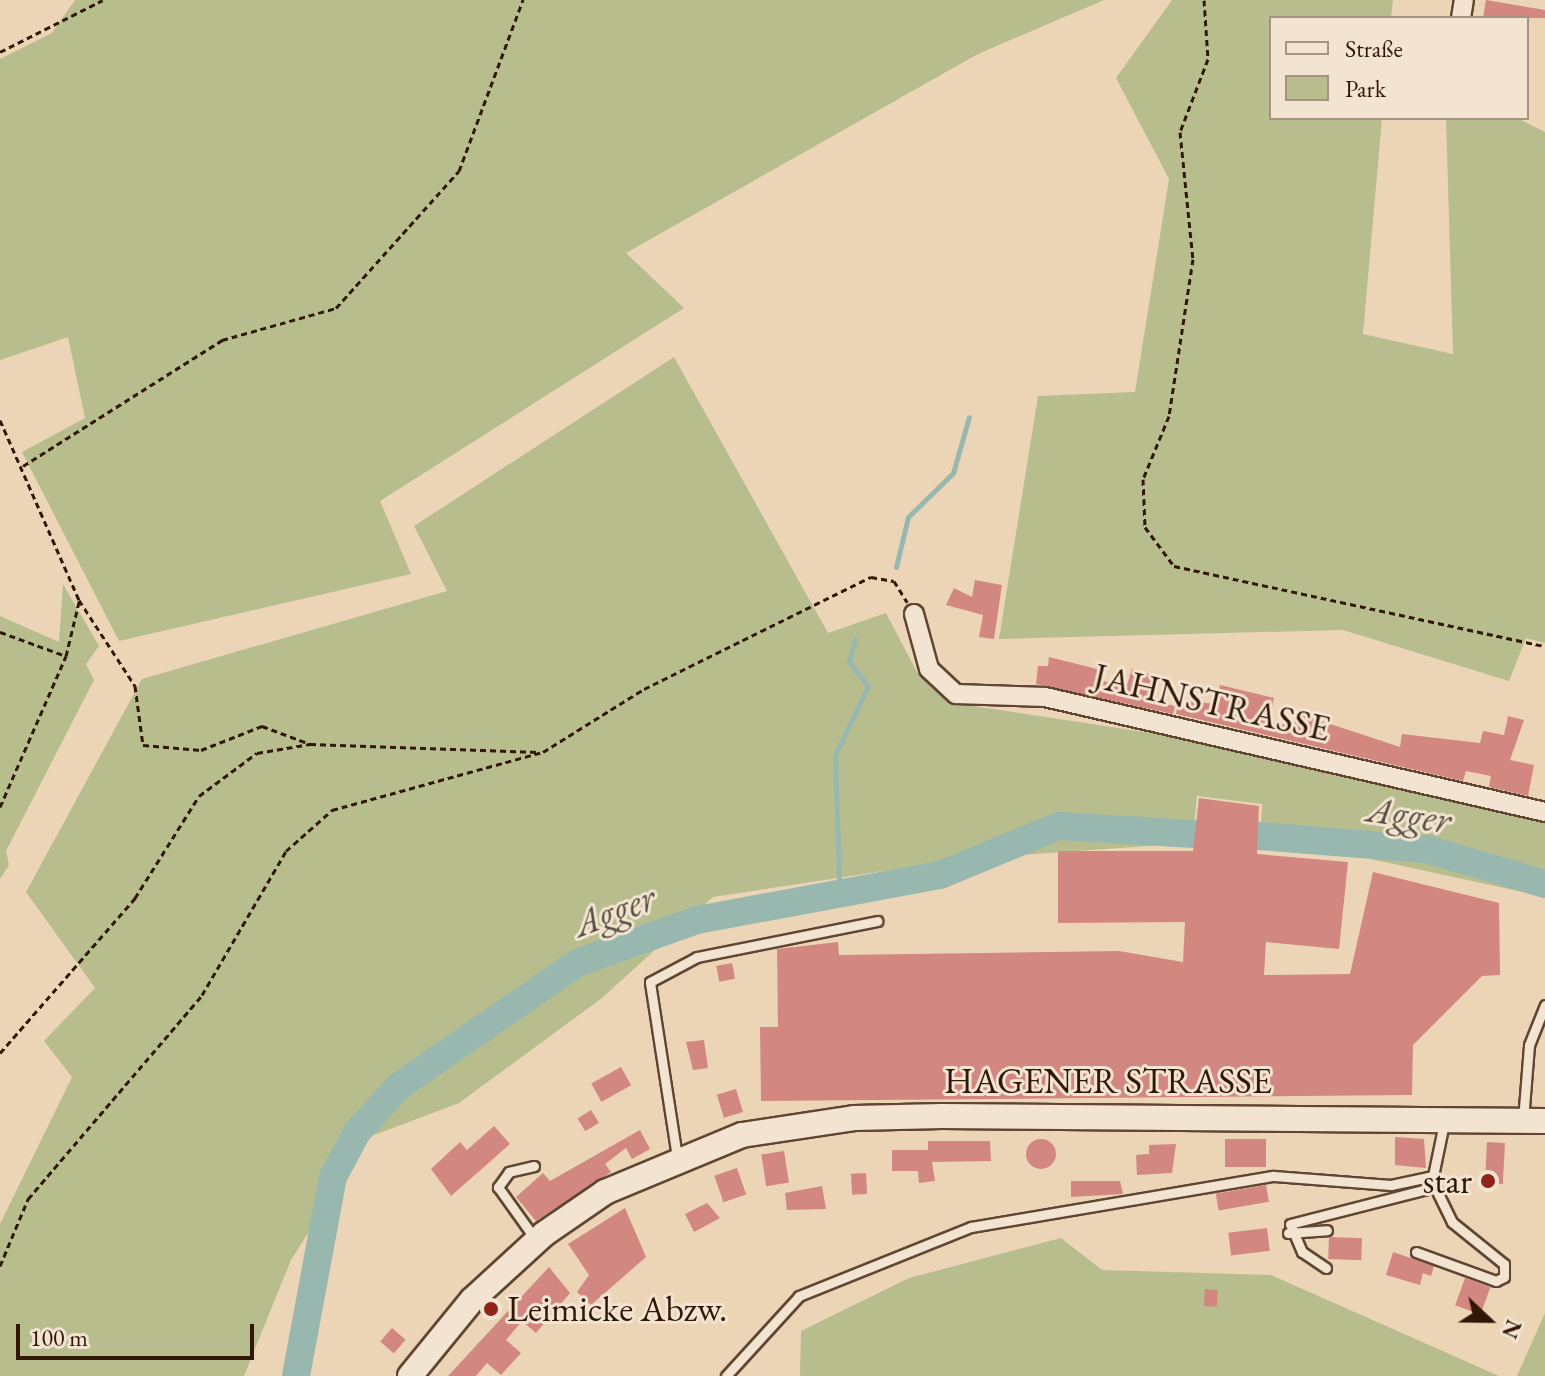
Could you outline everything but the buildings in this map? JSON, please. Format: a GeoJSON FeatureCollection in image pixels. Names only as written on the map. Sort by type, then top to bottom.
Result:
{"type":"FeatureCollection","features":[{"type":"Feature","properties":{"kind":"main road","name":"HAGENER STRASSE"},"geometry":{"type":"LineString","coordinates":[[410,1376],[454,1310],[536,1240],[605,1192],[677,1157],[742,1135],[854,1118],[1534,1121]]}},
{"type":"Feature","properties":{"kind":"street","name":"JAHNSTRASSE"},"geometry":{"type":"LineString","coordinates":[[914,614],[929,669],[956,694],[1045,697],[1545,812]]}},
{"type":"Feature","properties":{"kind":"lane"},"geometry":{"type":"LineString","coordinates":[[677,1157],[650,982],[697,957],[877,921]]}},
{"type":"Feature","properties":{"kind":"lane"},"geometry":{"type":"LineString","coordinates":[[1534,1121],[1529,1045],[1545,1005]]}},
{"type":"Feature","properties":{"kind":"lane"},"geometry":{"type":"LineString","coordinates":[[1416,1252],[1496,1281],[1504,1277],[1504,1264],[1452,1222],[1434,1181],[1444,1119]]}},
{"type":"Feature","properties":{"kind":"lane"},"geometry":{"type":"LineString","coordinates":[[534,1166],[509,1172],[498,1187],[536,1240]]}},
{"type":"Feature","properties":{"kind":"lane"},"geometry":{"type":"LineString","coordinates":[[726,1376],[799,1296],[971,1227],[1274,1176],[1391,1185],[1434,1181]]}},
{"type":"Feature","properties":{"kind":"lane"},"geometry":{"type":"LineString","coordinates":[[1288,1233],[1301,1217],[1434,1181]]}},
{"type":"Feature","properties":{"kind":"lane"},"geometry":{"type":"LineString","coordinates":[[1288,1233],[1327,1230]]}},
{"type":"Feature","properties":{"kind":"lane"},"geometry":{"type":"LineString","coordinates":[[1288,1233],[1326,1268]]}},
{"type":"Feature","properties":{"kind":"path"},"geometry":{"type":"LineString","coordinates":[[0,52],[103,0]]}},
{"type":"Feature","properties":{"kind":"path"},"geometry":{"type":"LineString","coordinates":[[23,466],[222,340],[336,308],[459,171],[523,0]]}},
{"type":"Feature","properties":{"kind":"path"},"geometry":{"type":"LineString","coordinates":[[1204,0],[1208,59],[1180,132],[1193,259],[1169,416],[1143,479],[1145,527],[1174,566],[1545,646]]}},
{"type":"Feature","properties":{"kind":"path"},"geometry":{"type":"LineString","coordinates":[[0,420],[23,466],[79,600],[135,686],[143,745],[201,750],[262,726],[310,744]]}},
{"type":"Feature","properties":{"kind":"path"},"geometry":{"type":"LineString","coordinates":[[0,1266],[28,1199],[202,995],[286,851],[332,810],[543,752],[644,689],[871,577],[894,581],[914,614]]}},
{"type":"Feature","properties":{"kind":"path"},"geometry":{"type":"LineString","coordinates":[[0,807],[66,656],[79,600]]}},
{"type":"Feature","properties":{"kind":"path"},"geometry":{"type":"LineString","coordinates":[[0,632],[66,656]]}},
{"type":"Feature","properties":{"kind":"path"},"geometry":{"type":"LineString","coordinates":[[0,1053],[135,898],[199,796],[257,753],[310,744],[543,752]]}},
{"type":"Feature","properties":{"kind":"green space"},"geometry":{"type":"Polygon","coordinates":[[[75,0],[1104,0],[978,54],[626,253],[684,308],[380,501],[411,574],[119,641],[22,452],[85,418],[68,337],[0,360],[0,59],[52,33],[75,0]]]}},
{"type":"Feature","properties":{"kind":"green space"},"geometry":{"type":"Polygon","coordinates":[[[1172,0],[1393,0],[1391,16],[1269,16],[1269,120],[1382,120],[1363,334],[1453,354],[1446,120],[1521,120],[1545,132],[1545,643],[1526,638],[1509,681],[1343,630],[999,639],[1038,396],[1135,392],[1169,179],[1116,78],[1172,0]]]}},
{"type":"Feature","properties":{"kind":"green space"},"geometry":{"type":"Polygon","coordinates":[[[674,357],[828,633],[886,613],[918,674],[948,702],[1197,740],[1545,816],[1545,897],[1366,858],[1260,846],[1262,804],[1197,796],[1192,843],[963,859],[713,897],[602,998],[459,1103],[369,1137],[291,1260],[244,1376],[0,1376],[0,1224],[72,1077],[44,1041],[95,988],[26,892],[142,679],[447,591],[414,526],[674,357]]]}},
{"type":"Feature","properties":{"kind":"green space"},"geometry":{"type":"Polygon","coordinates":[[[63,584],[99,646],[86,664],[94,680],[6,851],[9,865],[0,879],[0,616],[59,642],[63,584]]]}},
{"type":"Feature","properties":{"kind":"green space"},"geometry":{"type":"Polygon","coordinates":[[[1061,1238],[1102,1270],[1271,1275],[1499,1376],[800,1376],[801,1331],[909,1278],[1061,1238]]]}},
{"type":"Feature","properties":{"kind":"green space"},"geometry":{"type":"Polygon","coordinates":[[[1545,1313],[1545,1376],[1517,1376],[1545,1313]]]}},
{"type":"Feature","properties":{"kind":"waterway"},"geometry":{"type":"LineString","coordinates":[[896,567],[908,517],[953,473],[969,417]]}},
{"type":"Feature","properties":{"kind":"waterway"},"geometry":{"type":"LineString","coordinates":[[824,896],[839,882],[835,755],[868,686],[849,662],[855,640]]}},
{"type":"Feature","properties":{"kind":"waterway","name":"Agger"},"geometry":{"type":"LineString","coordinates":[[296,1376],[333,1177],[357,1132],[399,1086],[577,963],[697,920],[940,875],[1059,826],[1194,834]]}},
{"type":"Feature","properties":{"kind":"waterway","name":"Agger"},"geometry":{"type":"LineString","coordinates":[[1259,836],[1426,849],[1545,884]]}},
{"type":"Feature","properties":{"kind":"place","name":"star"},"geometry":{"type":"Point","coordinates":[1488,1181]}},
{"type":"Feature","properties":{"kind":"place","name":"Leimicke Abzw."},"geometry":{"type":"Point","coordinates":[491,1309]}}]}
